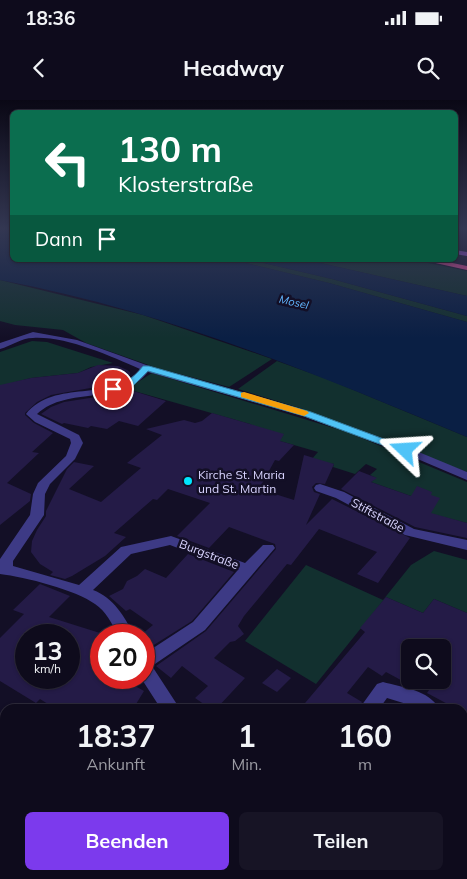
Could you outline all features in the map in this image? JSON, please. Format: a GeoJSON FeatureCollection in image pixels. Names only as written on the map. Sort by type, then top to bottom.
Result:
{"type":"FeatureCollection","features":[{"type":"Feature","properties":{"kind":"highway"},"geometry":{"type":"LineString","coordinates":[[453,265],[467,268]]}},
{"type":"Feature","properties":{"kind":"street"},"geometry":{"type":"LineString","coordinates":[[0,346],[22,337],[41,335],[86,346],[124,358],[146,368],[307,414],[405,450],[467,476]]}},
{"type":"Feature","properties":{"kind":"street"},"geometry":{"type":"LineString","coordinates":[[119,624],[111,610],[100,600],[82,591],[2,569],[6,560],[37,515],[39,494],[44,483],[71,457],[77,443],[75,437],[39,420],[31,414],[35,409],[59,397],[129,385],[146,368]]}},
{"type":"Feature","properties":{"kind":"street","name":"Stiftstraße"},"geometry":{"type":"LineString","coordinates":[[320,488],[340,495],[410,532],[467,545]]}},
{"type":"Feature","properties":{"kind":"street","name":"Burgstraße"},"geometry":{"type":"LineString","coordinates":[[82,591],[126,550],[171,540],[247,569]]}},
{"type":"Feature","properties":{"kind":"street","name":"Burgstraße"},"geometry":{"type":"LineString","coordinates":[[155,655],[199,626],[247,569],[268,548]]}},
{"type":"Feature","properties":{"kind":"street"},"geometry":{"type":"LineString","coordinates":[[155,689],[162,704]]}},
{"type":"Feature","properties":{"kind":"street"},"geometry":{"type":"LineString","coordinates":[[372,704],[382,689],[419,700],[424,704]]}},
{"type":"Feature","properties":{"kind":"green space"},"geometry":{"type":"Polygon","coordinates":[[[255,265],[274,265],[332,279],[467,316],[467,322],[329,283],[255,265]]]}},
{"type":"Feature","properties":{"kind":"green space"},"geometry":{"type":"Polygon","coordinates":[[[331,265],[440,265],[467,271],[467,296],[331,265]]]}},
{"type":"Feature","properties":{"kind":"green space"},"geometry":{"type":"Polygon","coordinates":[[[0,280],[143,315],[272,359],[229,387],[157,368],[86,343],[63,330],[15,325],[0,321],[0,280]]]}},
{"type":"Feature","properties":{"kind":"green space"},"geometry":{"type":"Polygon","coordinates":[[[32,341],[47,342],[113,363],[91,367],[78,373],[31,378],[0,386],[0,352],[32,341]]]}},
{"type":"Feature","properties":{"kind":"green space"},"geometry":{"type":"Polygon","coordinates":[[[277,361],[327,379],[467,437],[467,472],[309,413],[303,409],[238,389],[277,361]]]}},
{"type":"Feature","properties":{"kind":"green space"},"geometry":{"type":"Polygon","coordinates":[[[152,373],[347,432],[467,482],[467,523],[428,513],[411,496],[371,482],[376,478],[370,475],[377,469],[366,464],[355,474],[333,467],[334,464],[311,460],[318,452],[280,441],[250,424],[127,389],[152,373]]]}},
{"type":"Feature","properties":{"kind":"green space"},"geometry":{"type":"Polygon","coordinates":[[[434,551],[467,560],[467,613],[434,599],[423,613],[386,597],[316,684],[245,641],[306,565],[383,600],[411,565],[434,551]]]}},
{"type":"Feature","properties":{"kind":"water","name":"Mosel"},"geometry":{"type":"Polygon","coordinates":[[[0,265],[255,265],[329,283],[467,322],[467,437],[296,368],[179,326],[120,308],[0,280],[0,265]]]}},
{"type":"Feature","properties":{"kind":"water"},"geometry":{"type":"Polygon","coordinates":[[[274,265],[331,265],[467,296],[467,316],[332,279],[274,265]]]}},
{"type":"Feature","properties":{"kind":"building"},"geometry":{"type":"Polygon","coordinates":[[[98,365],[118,366],[130,372],[130,375],[113,384],[51,395],[37,402],[25,413],[34,423],[53,433],[32,452],[39,453],[7,483],[31,494],[30,501],[0,525],[0,385],[31,378],[78,373],[98,365]]]}},
{"type":"Feature","properties":{"kind":"building"},"geometry":{"type":"Polygon","coordinates":[[[130,388],[130,390],[166,401],[138,426],[119,421],[107,429],[91,426],[88,428],[62,424],[41,414],[51,407],[64,402],[109,395],[130,388]]]}},
{"type":"Feature","properties":{"kind":"building"},"geometry":{"type":"Polygon","coordinates":[[[212,413],[284,434],[280,441],[294,445],[279,461],[275,460],[259,489],[294,500],[304,455],[334,464],[325,484],[316,483],[312,487],[314,492],[320,494],[306,525],[332,499],[410,538],[378,583],[357,574],[377,552],[319,529],[291,565],[287,564],[244,616],[238,626],[244,634],[235,641],[230,642],[214,658],[245,678],[221,704],[204,704],[195,698],[208,686],[182,666],[171,678],[156,666],[206,631],[276,549],[275,544],[229,527],[209,548],[177,536],[210,503],[168,489],[157,500],[153,499],[114,533],[126,537],[105,556],[72,576],[65,579],[50,575],[53,572],[40,564],[31,552],[32,541],[46,516],[46,511],[67,469],[74,462],[94,466],[69,489],[101,502],[141,468],[127,463],[162,435],[146,429],[184,420],[195,423],[202,421],[212,413]]]}},
{"type":"Feature","properties":{"kind":"building"},"geometry":{"type":"Polygon","coordinates":[[[359,471],[377,478],[371,482],[411,496],[417,486],[432,492],[431,495],[440,498],[431,513],[467,523],[467,538],[415,527],[341,489],[359,471]]]}},
{"type":"Feature","properties":{"kind":"building"},"geometry":{"type":"Polygon","coordinates":[[[188,554],[234,572],[192,621],[155,644],[155,624],[152,624],[130,609],[126,611],[109,596],[123,589],[127,581],[145,569],[166,578],[188,554]]]}},
{"type":"Feature","properties":{"kind":"building"},"geometry":{"type":"Polygon","coordinates":[[[40,584],[70,596],[49,617],[71,624],[15,624],[15,689],[80,689],[80,627],[90,630],[90,689],[140,689],[144,691],[136,704],[48,704],[40,699],[36,703],[0,681],[0,638],[24,614],[13,610],[40,584]]]}},
{"type":"Feature","properties":{"kind":"building"},"geometry":{"type":"Polygon","coordinates":[[[386,597],[423,613],[434,599],[467,613],[467,704],[448,704],[427,693],[430,689],[451,689],[451,639],[401,639],[401,680],[386,672],[382,676],[368,667],[347,693],[362,702],[361,704],[304,704],[365,632],[360,628],[386,597]]]}},
{"type":"Feature","properties":{"kind":"building"},"geometry":{"type":"Polygon","coordinates":[[[277,669],[291,678],[277,692],[262,683],[277,669]]]}},
{"type":"Feature","properties":{"kind":"slow traffic"},"geometry":{"type":"LineString","coordinates":[[244,395],[304,413]]}},
{"type":"Feature","properties":{"kind":"place","name":"Kirche St. Maria und St. Martin"},"geometry":{"type":"Point","coordinates":[188,481]}},
{"type":"Feature","properties":{"kind":"route"},"geometry":{"type":"LineString","coordinates":[[113,389],[129,385],[146,368],[199,384],[232,391],[307,414],[405,450]]}}]}
